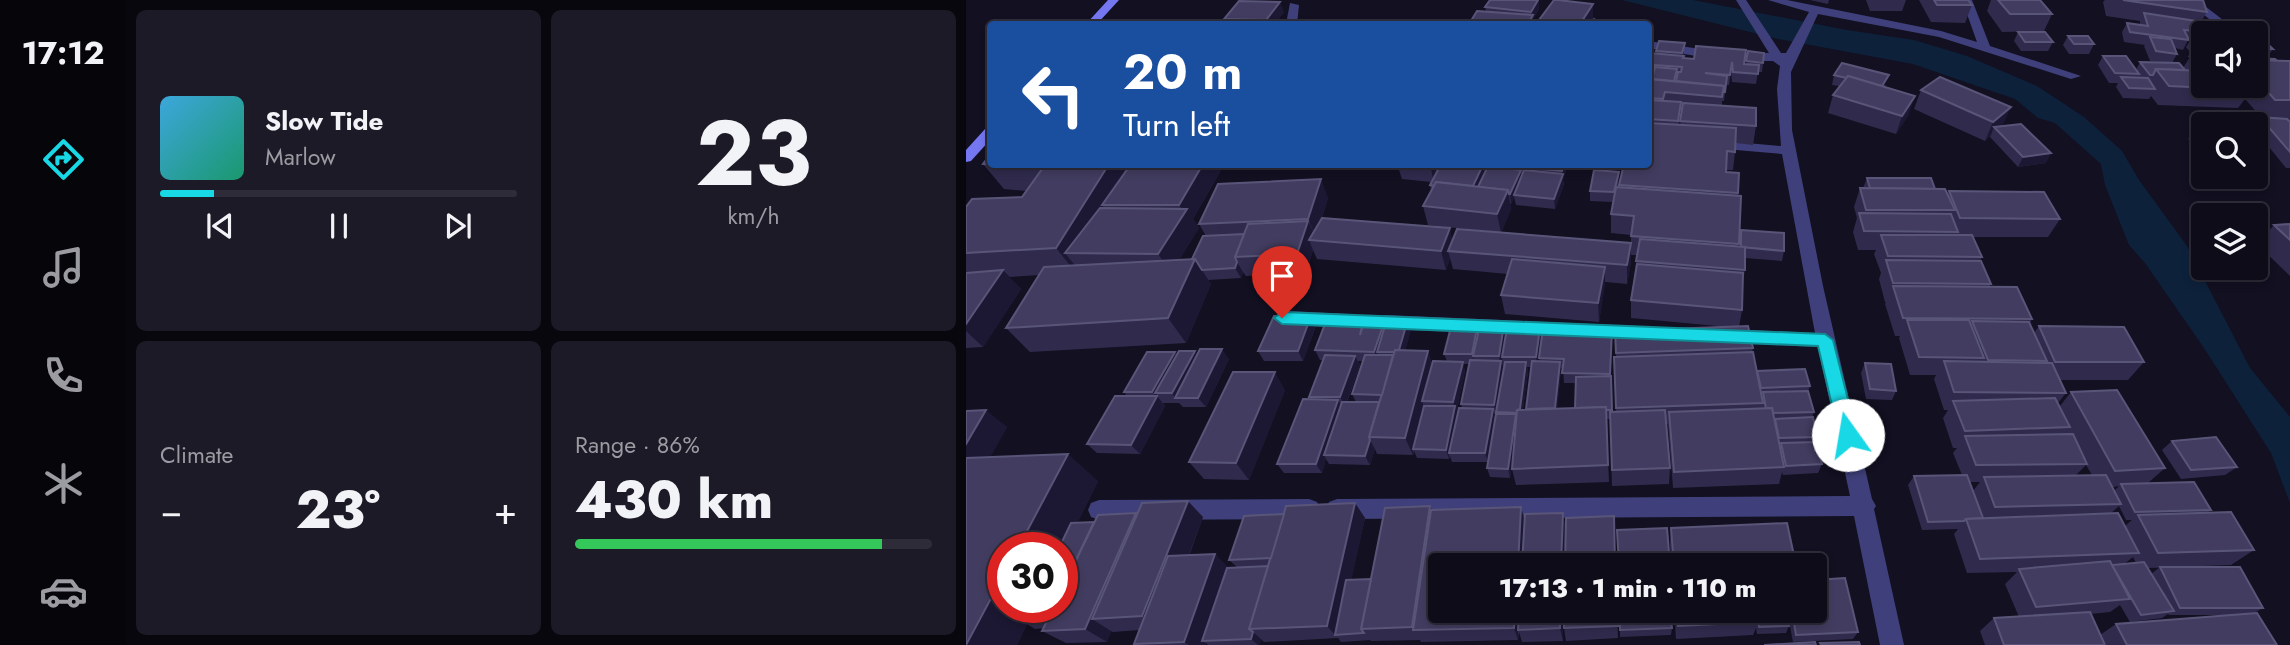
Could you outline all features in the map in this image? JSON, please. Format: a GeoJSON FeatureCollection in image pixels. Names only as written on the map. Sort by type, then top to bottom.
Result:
{"type":"FeatureCollection","features":[{"type":"Feature","properties":{"kind":"main road"},"geometry":{"type":"LineString","coordinates":[[1094,21],[1114,0]]}},
{"type":"Feature","properties":{"kind":"main road"},"geometry":{"type":"LineString","coordinates":[[966,158],[987,139]]}},
{"type":"Feature","properties":{"kind":"street"},"geometry":{"type":"LineString","coordinates":[[1773,0],[1812,15],[1941,34],[2075,76]]}},
{"type":"Feature","properties":{"kind":"street"},"geometry":{"type":"LineString","coordinates":[[1967,0],[1985,47]]}},
{"type":"Feature","properties":{"kind":"street"},"geometry":{"type":"LineString","coordinates":[[2190,0],[2218,21]]}},
{"type":"Feature","properties":{"kind":"street"},"geometry":{"type":"LineString","coordinates":[[1741,1],[1784,57]]}},
{"type":"Feature","properties":{"kind":"street"},"geometry":{"type":"LineString","coordinates":[[1292,21],[1294,5]]}},
{"type":"Feature","properties":{"kind":"street"},"geometry":{"type":"LineString","coordinates":[[1568,10],[1594,21]]}},
{"type":"Feature","properties":{"kind":"street"},"geometry":{"type":"LineString","coordinates":[[1812,15],[1784,57],[1783,101],[1825,340],[1865,506],[1892,645]]}},
{"type":"Feature","properties":{"kind":"street"},"geometry":{"type":"LineString","coordinates":[[1652,45],[1726,57],[1784,57]]}},
{"type":"Feature","properties":{"kind":"street"},"geometry":{"type":"LineString","coordinates":[[1697,142],[1790,151]]}},
{"type":"Feature","properties":{"kind":"street"},"geometry":{"type":"LineString","coordinates":[[1282,318],[1658,333]]}},
{"type":"Feature","properties":{"kind":"street"},"geometry":{"type":"LineString","coordinates":[[1713,336],[1825,340]]}},
{"type":"Feature","properties":{"kind":"street"},"geometry":{"type":"LineString","coordinates":[[1099,510],[1865,506]]}},
{"type":"Feature","properties":{"kind":"water"},"geometry":{"type":"Polygon","coordinates":[[[1622,0],[1693,0],[1914,40],[1967,56],[2037,86],[2084,117],[2122,151],[2139,180],[2187,246],[2191,254],[2191,280],[2205,280],[2250,368],[2290,417],[2290,503],[2271,453],[2204,348],[2145,263],[2129,245],[2105,185],[2101,164],[2055,123],[2038,118],[2015,99],[1913,64],[1778,39],[1622,0]]]}},
{"type":"Feature","properties":{"kind":"building"},"geometry":{"type":"Polygon","coordinates":[[[1490,0],[1538,0],[1531,12],[1485,7],[1490,0]]]}},
{"type":"Feature","properties":{"kind":"building"},"geometry":{"type":"Polygon","coordinates":[[[1554,0],[1593,4],[1582,21],[1538,21],[1554,0]]]}},
{"type":"Feature","properties":{"kind":"building"},"geometry":{"type":"Polygon","coordinates":[[[1934,0],[1968,0],[1972,5],[1937,5],[1934,0]]]}},
{"type":"Feature","properties":{"kind":"building"},"geometry":{"type":"Polygon","coordinates":[[[1998,0],[2040,0],[2052,14],[2010,14],[1998,0]]]}},
{"type":"Feature","properties":{"kind":"building"},"geometry":{"type":"Polygon","coordinates":[[[2123,0],[2203,0],[2207,12],[2123,0]]]}},
{"type":"Feature","properties":{"kind":"building"},"geometry":{"type":"Polygon","coordinates":[[[1239,1],[1280,2],[1266,20],[1224,19],[1239,1]]]}},
{"type":"Feature","properties":{"kind":"building"},"geometry":{"type":"Polygon","coordinates":[[[1477,11],[1533,15],[1530,21],[1471,21],[1477,11]]]}},
{"type":"Feature","properties":{"kind":"building"},"geometry":{"type":"Polygon","coordinates":[[[2144,13],[2196,21],[2191,21],[2191,31],[2184,30],[2189,40],[2130,32],[2127,23],[2148,26],[2144,13]]]}},
{"type":"Feature","properties":{"kind":"building"},"geometry":{"type":"Polygon","coordinates":[[[2018,32],[2045,32],[2053,42],[2025,42],[2018,32]]]}},
{"type":"Feature","properties":{"kind":"building"},"geometry":{"type":"Polygon","coordinates":[[[2068,36],[2088,36],[2094,44],[2074,44],[2068,36]]]}},
{"type":"Feature","properties":{"kind":"building"},"geometry":{"type":"Polygon","coordinates":[[[2150,37],[2171,39],[2177,54],[2156,51],[2150,37]]]}},
{"type":"Feature","properties":{"kind":"building"},"geometry":{"type":"Polygon","coordinates":[[[1659,41],[1685,43],[1682,53],[1656,51],[1659,41]]]}},
{"type":"Feature","properties":{"kind":"building"},"geometry":{"type":"Polygon","coordinates":[[[1696,46],[1746,50],[1744,64],[1759,65],[1758,74],[1733,72],[1732,62],[1730,75],[1705,73],[1727,76],[1724,92],[1724,86],[1676,81],[1682,67],[1654,65],[1652,72],[1652,53],[1694,59],[1696,46]]]}},
{"type":"Feature","properties":{"kind":"building"},"geometry":{"type":"Polygon","coordinates":[[[1748,51],[1764,53],[1763,63],[1746,61],[1748,51]]]}},
{"type":"Feature","properties":{"kind":"building"},"geometry":{"type":"Polygon","coordinates":[[[2103,56],[2126,56],[2139,74],[2115,73],[2103,56]]]}},
{"type":"Feature","properties":{"kind":"building"},"geometry":{"type":"Polygon","coordinates":[[[2268,60],[2290,61],[2290,100],[2275,100],[2268,92],[2268,60]]]}},
{"type":"Feature","properties":{"kind":"building"},"geometry":{"type":"Polygon","coordinates":[[[2140,62],[2179,63],[2185,70],[2156,69],[2153,75],[2150,75],[2140,62]]]}},
{"type":"Feature","properties":{"kind":"building"},"geometry":{"type":"Polygon","coordinates":[[[1842,63],[1889,75],[1882,86],[1848,76],[1846,78],[1834,75],[1842,63]]]}},
{"type":"Feature","properties":{"kind":"building"},"geometry":{"type":"Polygon","coordinates":[[[1655,67],[1677,69],[1674,81],[1652,79],[1655,67]]]}},
{"type":"Feature","properties":{"kind":"building"},"geometry":{"type":"Polygon","coordinates":[[[2156,69],[2191,70],[2191,87],[2169,86],[2156,69]]]}},
{"type":"Feature","properties":{"kind":"building"},"geometry":{"type":"Polygon","coordinates":[[[1848,76],[1915,96],[1902,116],[1833,95],[1848,76]]]}},
{"type":"Feature","properties":{"kind":"building"},"geometry":{"type":"Polygon","coordinates":[[[1940,77],[2011,107],[1993,122],[1921,90],[1940,77]]]}},
{"type":"Feature","properties":{"kind":"building"},"geometry":{"type":"Polygon","coordinates":[[[2121,77],[2148,78],[2155,89],[2129,88],[2121,77]]]}},
{"type":"Feature","properties":{"kind":"building"},"geometry":{"type":"Polygon","coordinates":[[[1652,79],[1724,86],[1722,97],[1665,92],[1663,99],[1652,98],[1652,79]]]}},
{"type":"Feature","properties":{"kind":"building"},"geometry":{"type":"Polygon","coordinates":[[[1652,100],[1681,102],[1678,121],[1652,119],[1652,100]]]}},
{"type":"Feature","properties":{"kind":"building"},"geometry":{"type":"Polygon","coordinates":[[[1683,103],[1756,108],[1756,126],[1680,121],[1683,103]]]}},
{"type":"Feature","properties":{"kind":"building"},"geometry":{"type":"Polygon","coordinates":[[[2268,118],[2287,119],[2290,122],[2290,152],[2268,126],[2268,118]]]}},
{"type":"Feature","properties":{"kind":"building"},"geometry":{"type":"Polygon","coordinates":[[[1652,123],[1736,128],[1735,152],[1727,151],[1726,172],[1739,173],[1738,193],[1619,185],[1623,168],[1652,168],[1652,123]]]}},
{"type":"Feature","properties":{"kind":"building"},"geometry":{"type":"Polygon","coordinates":[[[2021,124],[2051,153],[2023,157],[1994,127],[2021,124]]]}},
{"type":"Feature","properties":{"kind":"building"},"geometry":{"type":"Polygon","coordinates":[[[1030,168],[1106,168],[1056,248],[966,253],[966,207],[972,199],[1022,197],[1042,169],[1030,168]]]}},
{"type":"Feature","properties":{"kind":"building"},"geometry":{"type":"Polygon","coordinates":[[[1128,168],[1201,168],[1179,205],[1102,205],[1128,168]]]}},
{"type":"Feature","properties":{"kind":"building"},"geometry":{"type":"Polygon","coordinates":[[[1439,168],[1482,168],[1473,186],[1436,182],[1434,186],[1430,185],[1439,168]]]}},
{"type":"Feature","properties":{"kind":"building"},"geometry":{"type":"Polygon","coordinates":[[[1487,168],[1521,170],[1510,194],[1508,190],[1478,187],[1487,168]]]}},
{"type":"Feature","properties":{"kind":"building"},"geometry":{"type":"Polygon","coordinates":[[[1531,168],[1563,168],[1562,171],[1531,168]]]}},
{"type":"Feature","properties":{"kind":"building"},"geometry":{"type":"Polygon","coordinates":[[[1524,170],[1563,174],[1554,199],[1514,195],[1524,170]]]}},
{"type":"Feature","properties":{"kind":"building"},"geometry":{"type":"Polygon","coordinates":[[[1594,170],[1619,172],[1614,192],[1590,191],[1594,170]]]}},
{"type":"Feature","properties":{"kind":"building"},"geometry":{"type":"Polygon","coordinates":[[[1867,178],[1931,178],[1935,189],[1870,188],[1867,178]]]}},
{"type":"Feature","properties":{"kind":"building"},"geometry":{"type":"Polygon","coordinates":[[[1321,179],[1308,219],[1199,224],[1218,184],[1321,179]]]}},
{"type":"Feature","properties":{"kind":"building"},"geometry":{"type":"Polygon","coordinates":[[[1436,182],[1508,190],[1497,214],[1423,206],[1436,182]]]}},
{"type":"Feature","properties":{"kind":"building"},"geometry":{"type":"Polygon","coordinates":[[[1616,187],[1741,196],[1739,244],[1631,236],[1634,216],[1611,214],[1616,187]]]}},
{"type":"Feature","properties":{"kind":"building"},"geometry":{"type":"Polygon","coordinates":[[[1860,188],[1945,189],[1955,210],[1866,210],[1860,188]]]}},
{"type":"Feature","properties":{"kind":"building"},"geometry":{"type":"Polygon","coordinates":[[[1949,191],[2044,192],[2060,219],[1960,218],[1949,191]]]}},
{"type":"Feature","properties":{"kind":"building"},"geometry":{"type":"Polygon","coordinates":[[[1100,208],[1187,209],[1158,254],[1065,253],[1100,208]]]}},
{"type":"Feature","properties":{"kind":"building"},"geometry":{"type":"Polygon","coordinates":[[[1859,213],[1951,214],[1958,232],[1864,231],[1859,213]]]}},
{"type":"Feature","properties":{"kind":"building"},"geometry":{"type":"Polygon","coordinates":[[[1322,218],[1450,228],[1441,251],[1309,240],[1322,218]]]}},
{"type":"Feature","properties":{"kind":"building"},"geometry":{"type":"Polygon","coordinates":[[[1308,221],[1297,254],[1235,257],[1248,224],[1308,221]]]}},
{"type":"Feature","properties":{"kind":"building"},"geometry":{"type":"Polygon","coordinates":[[[2290,224],[2290,240],[2274,225],[2290,224]]]}},
{"type":"Feature","properties":{"kind":"building"},"geometry":{"type":"Polygon","coordinates":[[[1457,229],[1631,243],[1627,265],[1448,251],[1457,229]]]}},
{"type":"Feature","properties":{"kind":"building"},"geometry":{"type":"Polygon","coordinates":[[[1741,230],[1784,233],[1784,251],[1741,247],[1741,230]]]}},
{"type":"Feature","properties":{"kind":"building"},"geometry":{"type":"Polygon","coordinates":[[[1244,234],[1235,257],[1235,268],[1202,270],[1195,259],[1192,259],[1203,236],[1244,234]]]}},
{"type":"Feature","properties":{"kind":"building"},"geometry":{"type":"Polygon","coordinates":[[[1881,235],[1972,235],[1982,257],[1888,256],[1881,235]]]}},
{"type":"Feature","properties":{"kind":"building"},"geometry":{"type":"Polygon","coordinates":[[[1640,239],[1745,247],[1745,270],[1636,261],[1640,239]]]}},
{"type":"Feature","properties":{"kind":"building"},"geometry":{"type":"Polygon","coordinates":[[[1195,259],[1168,318],[1006,328],[1044,267],[1195,259]]]}},
{"type":"Feature","properties":{"kind":"building"},"geometry":{"type":"Polygon","coordinates":[[[1512,259],[1605,267],[1598,303],[1501,295],[1512,259]]]}},
{"type":"Feature","properties":{"kind":"building"},"geometry":{"type":"Polygon","coordinates":[[[1886,260],[1981,261],[1991,284],[1893,283],[1886,260]]]}},
{"type":"Feature","properties":{"kind":"building"},"geometry":{"type":"Polygon","coordinates":[[[1637,264],[1743,273],[1742,310],[1631,300],[1637,264]]]}},
{"type":"Feature","properties":{"kind":"building"},"geometry":{"type":"Polygon","coordinates":[[[1003,270],[966,324],[966,273],[1003,270]]]}},
{"type":"Feature","properties":{"kind":"building"},"geometry":{"type":"Polygon","coordinates":[[[1893,286],[2017,287],[2032,319],[1903,318],[1893,286]]]}},
{"type":"Feature","properties":{"kind":"building"},"geometry":{"type":"Polygon","coordinates":[[[1274,316],[1311,316],[1298,351],[1258,351],[1274,316]]]}},
{"type":"Feature","properties":{"kind":"building"},"geometry":{"type":"Polygon","coordinates":[[[1328,316],[1364,317],[1360,335],[1365,319],[1385,320],[1374,352],[1315,350],[1328,316]]]}},
{"type":"Feature","properties":{"kind":"building"},"geometry":{"type":"Polygon","coordinates":[[[1387,319],[1408,319],[1399,350],[1377,352],[1387,319]]]}},
{"type":"Feature","properties":{"kind":"building"},"geometry":{"type":"Polygon","coordinates":[[[1907,320],[1969,320],[1984,358],[1919,357],[1907,320]]]}},
{"type":"Feature","properties":{"kind":"building"},"geometry":{"type":"Polygon","coordinates":[[[1972,321],[2029,322],[2047,361],[1988,360],[1972,321]]]}},
{"type":"Feature","properties":{"kind":"building"},"geometry":{"type":"Polygon","coordinates":[[[1452,323],[1478,323],[1472,354],[1444,354],[1452,323]]]}},
{"type":"Feature","properties":{"kind":"building"},"geometry":{"type":"Polygon","coordinates":[[[1480,325],[1504,325],[1499,356],[1473,356],[1480,325]]]}},
{"type":"Feature","properties":{"kind":"building"},"geometry":{"type":"Polygon","coordinates":[[[1748,326],[1753,348],[1616,353],[1615,331],[1748,326]]]}},
{"type":"Feature","properties":{"kind":"building"},"geometry":{"type":"Polygon","coordinates":[[[2039,326],[2124,327],[2144,362],[2055,362],[2039,326]]]}},
{"type":"Feature","properties":{"kind":"building"},"geometry":{"type":"Polygon","coordinates":[[[1507,328],[1540,328],[1536,357],[1502,357],[1507,328]]]}},
{"type":"Feature","properties":{"kind":"building"},"geometry":{"type":"Polygon","coordinates":[[[1543,328],[1612,330],[1610,374],[1562,373],[1564,359],[1539,358],[1543,328]]]}},
{"type":"Feature","properties":{"kind":"building"},"geometry":{"type":"Polygon","coordinates":[[[1200,349],[1222,349],[1198,398],[1175,398],[1200,349]]]}},
{"type":"Feature","properties":{"kind":"building"},"geometry":{"type":"Polygon","coordinates":[[[1395,350],[1428,351],[1405,438],[1369,437],[1395,350]]]}},
{"type":"Feature","properties":{"kind":"building"},"geometry":{"type":"Polygon","coordinates":[[[1179,351],[1195,351],[1172,393],[1155,393],[1179,351]]]}},
{"type":"Feature","properties":{"kind":"building"},"geometry":{"type":"Polygon","coordinates":[[[1147,352],[1175,352],[1152,392],[1124,392],[1147,352]]]}},
{"type":"Feature","properties":{"kind":"building"},"geometry":{"type":"Polygon","coordinates":[[[1753,352],[1763,403],[1616,408],[1614,357],[1753,352]]]}},
{"type":"Feature","properties":{"kind":"building"},"geometry":{"type":"Polygon","coordinates":[[[1325,355],[1355,356],[1340,397],[1309,397],[1325,355]]]}},
{"type":"Feature","properties":{"kind":"building"},"geometry":{"type":"Polygon","coordinates":[[[1365,355],[1393,355],[1382,395],[1352,394],[1365,355]]]}},
{"type":"Feature","properties":{"kind":"building"},"geometry":{"type":"Polygon","coordinates":[[[1470,360],[1501,361],[1494,405],[1461,404],[1470,360]]]}},
{"type":"Feature","properties":{"kind":"building"},"geometry":{"type":"Polygon","coordinates":[[[1433,361],[1463,362],[1453,402],[1422,401],[1433,361]]]}},
{"type":"Feature","properties":{"kind":"building"},"geometry":{"type":"Polygon","coordinates":[[[1532,361],[1560,362],[1555,408],[1526,409],[1532,361]]]}},
{"type":"Feature","properties":{"kind":"building"},"geometry":{"type":"Polygon","coordinates":[[[1944,361],[2052,363],[2066,393],[1954,392],[1944,361]]]}},
{"type":"Feature","properties":{"kind":"building"},"geometry":{"type":"Polygon","coordinates":[[[1505,362],[1526,362],[1520,409],[1517,413],[1496,412],[1505,362]]]}},
{"type":"Feature","properties":{"kind":"building"},"geometry":{"type":"Polygon","coordinates":[[[1865,363],[1891,364],[1896,391],[1870,389],[1865,363]]]}},
{"type":"Feature","properties":{"kind":"building"},"geometry":{"type":"Polygon","coordinates":[[[1805,369],[1810,386],[1761,388],[1757,371],[1805,369]]]}},
{"type":"Feature","properties":{"kind":"building"},"geometry":{"type":"Polygon","coordinates":[[[1233,372],[1275,372],[1236,463],[1189,462],[1233,372]]]}},
{"type":"Feature","properties":{"kind":"building"},"geometry":{"type":"Polygon","coordinates":[[[1611,376],[1612,410],[1606,410],[1606,407],[1575,408],[1576,377],[1611,376]]]}},
{"type":"Feature","properties":{"kind":"building"},"geometry":{"type":"Polygon","coordinates":[[[2117,390],[2165,468],[2115,471],[2071,392],[2117,390]]]}},
{"type":"Feature","properties":{"kind":"building"},"geometry":{"type":"Polygon","coordinates":[[[1808,391],[1814,412],[1773,413],[1772,408],[1766,409],[1763,392],[1808,391]]]}},
{"type":"Feature","properties":{"kind":"building"},"geometry":{"type":"Polygon","coordinates":[[[1115,396],[1157,396],[1131,445],[1087,444],[1115,396]]]}},
{"type":"Feature","properties":{"kind":"building"},"geometry":{"type":"Polygon","coordinates":[[[2055,398],[2070,427],[1965,431],[1953,401],[2055,398]]]}},
{"type":"Feature","properties":{"kind":"building"},"geometry":{"type":"Polygon","coordinates":[[[1303,399],[1338,400],[1316,464],[1277,464],[1303,399]]]}},
{"type":"Feature","properties":{"kind":"building"},"geometry":{"type":"Polygon","coordinates":[[[1342,402],[1379,402],[1365,456],[1324,455],[1342,402]]]}},
{"type":"Feature","properties":{"kind":"building"},"geometry":{"type":"Polygon","coordinates":[[[1424,406],[1455,406],[1446,450],[1413,449],[1424,406]]]}},
{"type":"Feature","properties":{"kind":"building"},"geometry":{"type":"Polygon","coordinates":[[[1606,407],[1608,465],[1512,469],[1517,410],[1606,407]]]}},
{"type":"Feature","properties":{"kind":"building"},"geometry":{"type":"Polygon","coordinates":[[[1459,408],[1493,409],[1485,453],[1449,453],[1459,408]]]}},
{"type":"Feature","properties":{"kind":"building"},"geometry":{"type":"Polygon","coordinates":[[[1772,408],[1784,467],[1674,472],[1669,412],[1772,408]]]}},
{"type":"Feature","properties":{"kind":"building"},"geometry":{"type":"Polygon","coordinates":[[[986,410],[966,444],[966,411],[986,410]]]}},
{"type":"Feature","properties":{"kind":"building"},"geometry":{"type":"Polygon","coordinates":[[[1665,410],[1670,468],[1612,470],[1610,412],[1665,410]]]}},
{"type":"Feature","properties":{"kind":"building"},"geometry":{"type":"Polygon","coordinates":[[[1496,414],[1516,414],[1508,469],[1487,468],[1496,414]]]}},
{"type":"Feature","properties":{"kind":"building"},"geometry":{"type":"Polygon","coordinates":[[[1813,417],[1817,437],[1779,438],[1775,419],[1813,417]]]}},
{"type":"Feature","properties":{"kind":"building"},"geometry":{"type":"Polygon","coordinates":[[[2073,434],[2087,464],[1976,465],[1965,436],[2073,434]]]}},
{"type":"Feature","properties":{"kind":"building"},"geometry":{"type":"Polygon","coordinates":[[[2216,437],[2237,467],[2191,470],[2172,441],[2216,437]]]}},
{"type":"Feature","properties":{"kind":"building"},"geometry":{"type":"Polygon","coordinates":[[[1817,442],[1822,464],[1786,466],[1781,443],[1817,442]]]}},
{"type":"Feature","properties":{"kind":"building"},"geometry":{"type":"Polygon","coordinates":[[[1068,454],[1027,532],[987,532],[987,606],[966,645],[966,458],[1068,454]]]}},
{"type":"Feature","properties":{"kind":"building"},"geometry":{"type":"Polygon","coordinates":[[[1967,475],[1983,518],[1928,522],[1914,476],[1967,475]]]}},
{"type":"Feature","properties":{"kind":"building"},"geometry":{"type":"Polygon","coordinates":[[[2106,475],[2121,504],[1995,507],[1984,477],[2106,475]]]}},
{"type":"Feature","properties":{"kind":"building"},"geometry":{"type":"Polygon","coordinates":[[[2194,482],[2211,510],[2135,512],[2121,484],[2194,482]]]}},
{"type":"Feature","properties":{"kind":"building"},"geometry":{"type":"Polygon","coordinates":[[[1188,501],[1142,616],[1092,619],[1142,503],[1188,501]]]}},
{"type":"Feature","properties":{"kind":"building"},"geometry":{"type":"Polygon","coordinates":[[[1355,503],[1327,626],[1249,629],[1286,506],[1355,503]]]}},
{"type":"Feature","properties":{"kind":"building"},"geometry":{"type":"Polygon","coordinates":[[[1430,506],[1412,627],[1361,629],[1385,508],[1430,506]]]}},
{"type":"Feature","properties":{"kind":"building"},"geometry":{"type":"Polygon","coordinates":[[[1521,507],[1519,553],[1428,553],[1428,623],[1514,623],[1514,628],[1413,630],[1431,510],[1521,507]]]}},
{"type":"Feature","properties":{"kind":"building"},"geometry":{"type":"Polygon","coordinates":[[[2231,512],[2254,550],[2158,553],[2138,515],[2231,512]]]}},
{"type":"Feature","properties":{"kind":"building"},"geometry":{"type":"Polygon","coordinates":[[[1136,513],[1085,629],[1042,631],[1046,623],[1078,623],[1078,556],[1098,515],[1136,513]]]}},
{"type":"Feature","properties":{"kind":"building"},"geometry":{"type":"Polygon","coordinates":[[[1563,513],[1561,553],[1523,553],[1525,514],[1563,513]]]}},
{"type":"Feature","properties":{"kind":"building"},"geometry":{"type":"Polygon","coordinates":[[[2118,513],[2139,553],[1980,559],[1966,519],[2118,513]]]}},
{"type":"Feature","properties":{"kind":"building"},"geometry":{"type":"Polygon","coordinates":[[[1284,514],[1271,558],[1229,560],[1244,516],[1284,514]]]}},
{"type":"Feature","properties":{"kind":"building"},"geometry":{"type":"Polygon","coordinates":[[[1614,516],[1615,553],[1565,553],[1566,518],[1614,516]]]}},
{"type":"Feature","properties":{"kind":"building"},"geometry":{"type":"Polygon","coordinates":[[[1094,522],[1078,556],[1078,532],[1067,532],[1071,523],[1094,522]]]}},
{"type":"Feature","properties":{"kind":"building"},"geometry":{"type":"Polygon","coordinates":[[[1787,523],[1793,553],[1673,553],[1671,528],[1787,523]]]}},
{"type":"Feature","properties":{"kind":"building"},"geometry":{"type":"Polygon","coordinates":[[[1667,528],[1669,553],[1618,553],[1617,530],[1667,528]]]}},
{"type":"Feature","properties":{"kind":"building"},"geometry":{"type":"Polygon","coordinates":[[[1215,554],[1184,642],[1134,644],[1168,556],[1215,554]]]}},
{"type":"Feature","properties":{"kind":"building"},"geometry":{"type":"Polygon","coordinates":[[[2110,561],[2130,599],[2036,607],[2019,569],[2110,561]]]}},
{"type":"Feature","properties":{"kind":"building"},"geometry":{"type":"Polygon","coordinates":[[[2144,562],[2174,611],[2141,615],[2112,565],[2144,562]]]}},
{"type":"Feature","properties":{"kind":"building"},"geometry":{"type":"Polygon","coordinates":[[[1268,566],[1249,629],[1253,632],[1251,639],[1202,641],[1227,568],[1268,566]]]}},
{"type":"Feature","properties":{"kind":"building"},"geometry":{"type":"Polygon","coordinates":[[[2160,567],[2240,567],[2263,608],[2180,608],[2160,567]]]}},
{"type":"Feature","properties":{"kind":"building"},"geometry":{"type":"Polygon","coordinates":[[[1845,578],[1858,632],[1796,635],[1794,623],[1827,623],[1827,579],[1845,578]]]}},
{"type":"Feature","properties":{"kind":"building"},"geometry":{"type":"Polygon","coordinates":[[[1371,579],[1361,629],[1364,633],[1335,635],[1346,580],[1371,579]]]}},
{"type":"Feature","properties":{"kind":"building"},"geometry":{"type":"Polygon","coordinates":[[[2090,612],[2105,645],[2004,645],[1994,618],[2090,612]]]}},
{"type":"Feature","properties":{"kind":"building"},"geometry":{"type":"Polygon","coordinates":[[[2257,613],[2277,645],[2127,645],[2116,624],[2257,613]]]}},
{"type":"Feature","properties":{"kind":"building"},"geometry":{"type":"Polygon","coordinates":[[[1518,623],[1560,623],[1560,628],[1518,630],[1518,623]]]}},
{"type":"Feature","properties":{"kind":"building"},"geometry":{"type":"Polygon","coordinates":[[[1564,623],[1618,623],[1618,626],[1564,628],[1564,623]]]}},
{"type":"Feature","properties":{"kind":"building"},"geometry":{"type":"Polygon","coordinates":[[[1620,623],[1671,623],[1672,628],[1620,630],[1620,623]]]}},
{"type":"Feature","properties":{"kind":"building"},"geometry":{"type":"Polygon","coordinates":[[[1678,623],[1738,623],[1678,626],[1678,623]]]}},
{"type":"Feature","properties":{"kind":"building"},"geometry":{"type":"Polygon","coordinates":[[[1758,623],[1789,623],[1789,626],[1759,627],[1758,623]]]}},
{"type":"Feature","properties":{"kind":"building"},"geometry":{"type":"Polygon","coordinates":[[[1815,642],[1816,645],[1764,645],[1815,642]]]}},
{"type":"Feature","properties":{"kind":"building"},"geometry":{"type":"Polygon","coordinates":[[[1859,642],[1860,645],[1820,643],[1859,642]]]}},
{"type":"Feature","properties":{"kind":"route"},"geometry":{"type":"LineString","coordinates":[[1282,318],[1825,340],[1848,435]]}}]}
